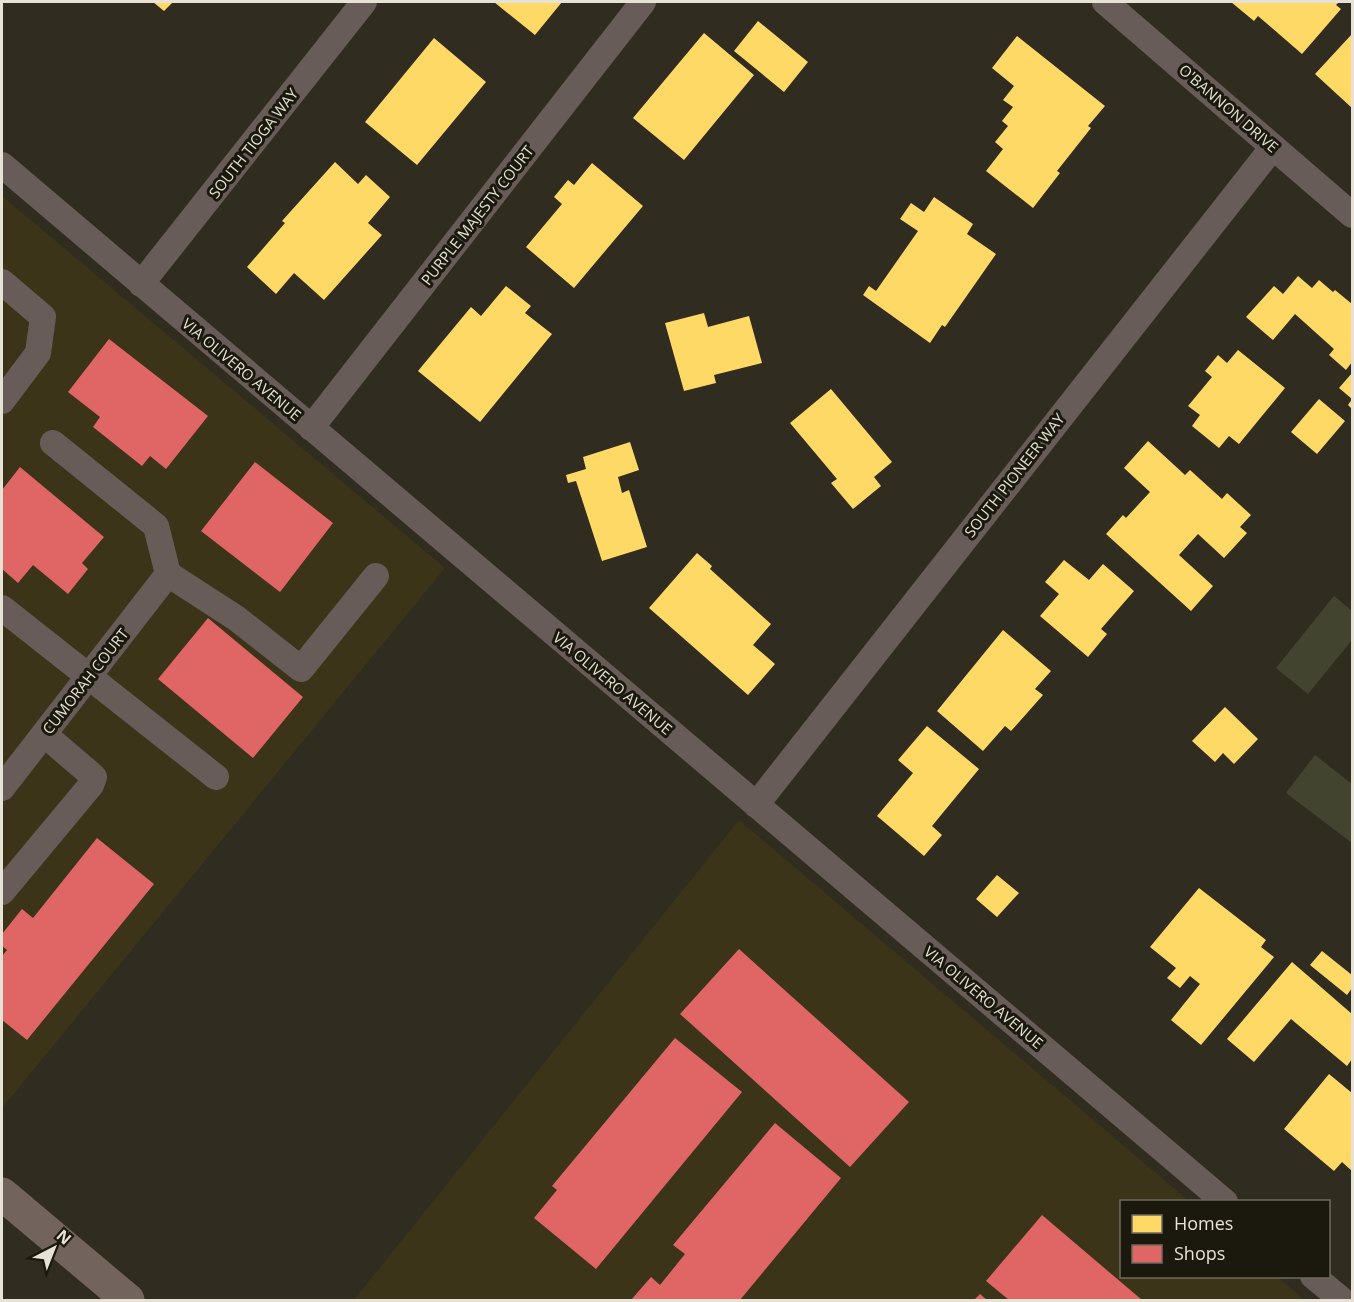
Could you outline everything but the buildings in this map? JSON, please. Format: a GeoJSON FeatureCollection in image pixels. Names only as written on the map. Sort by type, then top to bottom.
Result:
{"type":"FeatureCollection","features":[{"type":"Feature","properties":{"kind":"main road"},"geometry":{"type":"LineString","coordinates":[[2,1194],[128,1300]]}},
{"type":"Feature","properties":{"kind":"street","name":"SOUTH TIOGA WAY"},"geometry":{"type":"LineString","coordinates":[[141,284],[364,2]]}},
{"type":"Feature","properties":{"kind":"street","name":"PURPLE MAJESTY COURT"},"geometry":{"type":"LineString","coordinates":[[311,428],[643,2]]}},
{"type":"Feature","properties":{"kind":"street","name":"O'BANNON DRIVE"},"geometry":{"type":"LineString","coordinates":[[1105,2],[1353,215]]}},
{"type":"Feature","properties":{"kind":"street","name":"SOUTH PIONEER WAY"},"geometry":{"type":"LineString","coordinates":[[756,804],[1273,147]]}},
{"type":"Feature","properties":{"kind":"street","name":"VIA OLIVERO AVENUE"},"geometry":{"type":"LineString","coordinates":[[2,165],[1223,1200]]}},
{"type":"Feature","properties":{"kind":"street"},"geometry":{"type":"LineString","coordinates":[[2,282],[43,316],[38,353],[2,401]]}},
{"type":"Feature","properties":{"kind":"street"},"geometry":{"type":"LineString","coordinates":[[52,443],[156,526],[168,574],[236,618],[302,669],[376,576]]}},
{"type":"Feature","properties":{"kind":"street","name":"CUMORAH COURT"},"geometry":{"type":"LineString","coordinates":[[2,788],[168,574]]}},
{"type":"Feature","properties":{"kind":"street"},"geometry":{"type":"LineString","coordinates":[[2,608],[216,777]]}},
{"type":"Feature","properties":{"kind":"street"},"geometry":{"type":"LineString","coordinates":[[2,892],[91,785],[94,777],[44,734]]}},
{"type":"Feature","properties":{"kind":"street"},"geometry":{"type":"LineString","coordinates":[[1315,1278],[1342,1300]]}},
{"type":"Feature","properties":{"kind":"shaded area"},"geometry":{"type":"Polygon","coordinates":[[[2,196],[445,568],[2,1108],[2,196]]]}},
{"type":"Feature","properties":{"kind":"shaded area"},"geometry":{"type":"Polygon","coordinates":[[[739,820],[1188,1200],[1120,1200],[1120,1278],[1278,1278],[1305,1300],[354,1300],[739,820]]]}},
{"type":"Feature","properties":{"kind":"green space"},"geometry":{"type":"Polygon","coordinates":[[[1334,596],[1352,611],[1352,640],[1308,694],[1276,668],[1334,596]]]}},
{"type":"Feature","properties":{"kind":"green space"},"geometry":{"type":"Polygon","coordinates":[[[1315,755],[1352,784],[1352,843],[1286,793],[1315,755]]]}}]}
